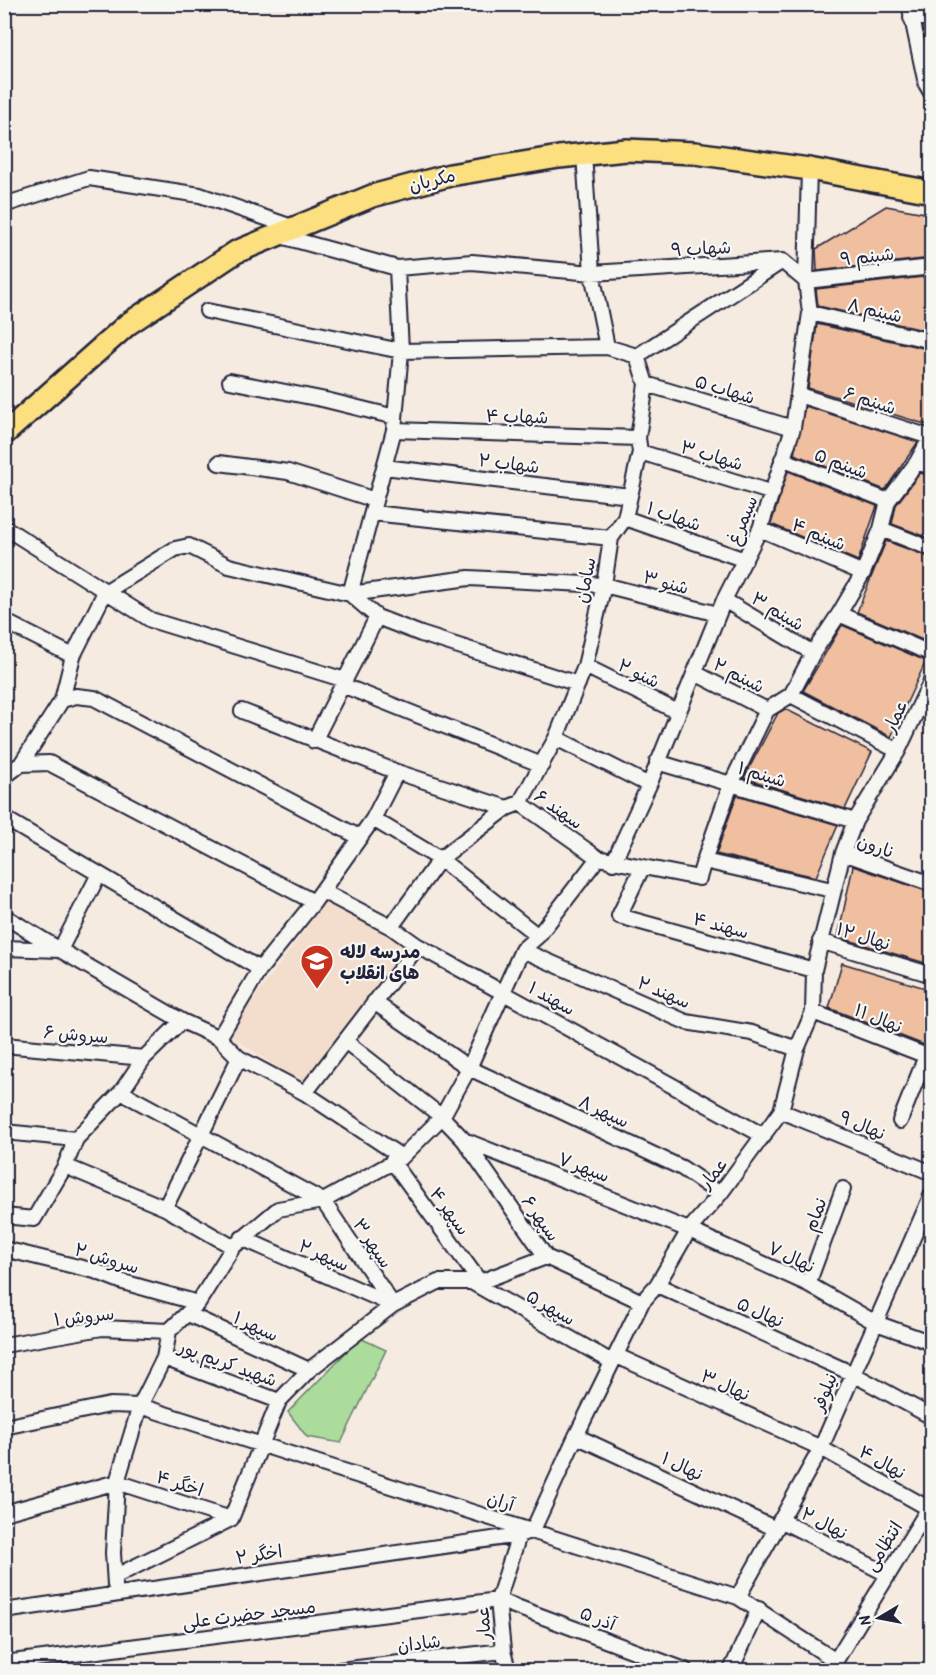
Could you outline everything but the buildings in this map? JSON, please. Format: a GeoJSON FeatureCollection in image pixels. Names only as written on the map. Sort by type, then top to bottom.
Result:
{"type":"FeatureCollection","features":[{"type":"Feature","properties":{"kind":"main road","name":"مکریان"},"geometry":{"type":"LineString","coordinates":[[4,434],[129,324],[236,252],[372,196],[450,175],[584,154],[626,150],[695,153],[809,169],[932,192]]}},
{"type":"Feature","properties":{"kind":"street"},"geometry":{"type":"LineString","coordinates":[[910,11],[932,18]]}},
{"type":"Feature","properties":{"kind":"street"},"geometry":{"type":"LineString","coordinates":[[910,11],[926,84],[932,94]]}},
{"type":"Feature","properties":{"kind":"street"},"geometry":{"type":"LineString","coordinates":[[584,154],[592,273],[608,347]]}},
{"type":"Feature","properties":{"kind":"street","name":"سیمرغ"},"geometry":{"type":"LineString","coordinates":[[613,862],[649,785],[724,600],[760,529],[794,428],[810,313],[806,280],[809,169]]}},
{"type":"Feature","properties":{"kind":"street"},"geometry":{"type":"LineString","coordinates":[[4,205],[89,178],[200,195],[284,231],[397,268],[401,351],[394,424],[350,594]]}},
{"type":"Feature","properties":{"kind":"street"},"geometry":{"type":"LineString","coordinates":[[207,311],[401,351],[608,347],[637,356],[782,261],[806,280]]}},
{"type":"Feature","properties":{"kind":"street","name":"شهاب ۹"},"geometry":{"type":"LineString","coordinates":[[397,268],[472,262],[592,273],[782,261]]}},
{"type":"Feature","properties":{"kind":"street","name":"شبنم ۹"},"geometry":{"type":"LineString","coordinates":[[806,280],[932,267]]}},
{"type":"Feature","properties":{"kind":"street","name":"شبنم ۸"},"geometry":{"type":"LineString","coordinates":[[810,313],[932,341]]}},
{"type":"Feature","properties":{"kind":"street","name":"سامان"},"geometry":{"type":"LineString","coordinates":[[513,805],[542,765],[556,738],[585,666],[604,585],[611,538],[625,518],[639,445],[646,384],[637,356]]}},
{"type":"Feature","properties":{"kind":"street","name":"شهاب ۴"},"geometry":{"type":"LineString","coordinates":[[230,381],[394,424],[639,445]]}},
{"type":"Feature","properties":{"kind":"street","name":"شهاب ۵"},"geometry":{"type":"LineString","coordinates":[[646,384],[794,428]]}},
{"type":"Feature","properties":{"kind":"street","name":"شبنم ۶"},"geometry":{"type":"LineString","coordinates":[[799,395],[931,436]]}},
{"type":"Feature","properties":{"kind":"street"},"geometry":{"type":"LineString","coordinates":[[832,890],[704,861],[731,784],[767,710],[791,694],[813,653],[839,614],[863,573],[881,529],[888,501],[916,462],[931,436]]}},
{"type":"Feature","properties":{"kind":"street","name":"شهاب ۳"},"geometry":{"type":"LineString","coordinates":[[639,445],[773,493]]}},
{"type":"Feature","properties":{"kind":"street","name":"شبنم ۵"},"geometry":{"type":"LineString","coordinates":[[782,459],[888,501]]}},
{"type":"Feature","properties":{"kind":"street"},"geometry":{"type":"LineString","coordinates":[[916,462],[932,467]]}},
{"type":"Feature","properties":{"kind":"street"},"geometry":{"type":"LineString","coordinates":[[219,463],[288,472],[374,507],[611,538]]}},
{"type":"Feature","properties":{"kind":"street","name":"شهاب ۲"},"geometry":{"type":"LineString","coordinates":[[384,467],[630,496]]}},
{"type":"Feature","properties":{"kind":"street","name":"شهاب ۱"},"geometry":{"type":"LineString","coordinates":[[625,518],[745,560]]}},
{"type":"Feature","properties":{"kind":"street"},"geometry":{"type":"LineString","coordinates":[[4,527],[151,620],[343,682],[542,765]]}},
{"type":"Feature","properties":{"kind":"street","name":"شبنم ۴"},"geometry":{"type":"LineString","coordinates":[[760,529],[863,573]]}},
{"type":"Feature","properties":{"kind":"street"},"geometry":{"type":"LineString","coordinates":[[881,529],[932,549]]}},
{"type":"Feature","properties":{"kind":"street"},"geometry":{"type":"LineString","coordinates":[[4,777],[21,764],[62,700],[74,656],[105,592],[175,549],[189,546],[229,566],[350,594],[377,617],[578,684]]}},
{"type":"Feature","properties":{"kind":"street","name":"شنو ۳"},"geometry":{"type":"LineString","coordinates":[[350,594],[469,578],[604,585],[718,615]]}},
{"type":"Feature","properties":{"kind":"street","name":"شبنم ۳"},"geometry":{"type":"LineString","coordinates":[[724,600],[813,653]]}},
{"type":"Feature","properties":{"kind":"street"},"geometry":{"type":"LineString","coordinates":[[839,614],[932,654]]}},
{"type":"Feature","properties":{"kind":"street"},"geometry":{"type":"LineString","coordinates":[[314,741],[377,617]]}},
{"type":"Feature","properties":{"kind":"street"},"geometry":{"type":"LineString","coordinates":[[4,621],[74,656]]}},
{"type":"Feature","properties":{"kind":"street","name":"شنو ۲"},"geometry":{"type":"LineString","coordinates":[[585,666],[678,712]]}},
{"type":"Feature","properties":{"kind":"street","name":"شبنم ۲"},"geometry":{"type":"LineString","coordinates":[[695,673],[767,710]]}},
{"type":"Feature","properties":{"kind":"street","name":"عمار"},"geometry":{"type":"LineString","coordinates":[[533,1530],[642,1302],[657,1285],[689,1230],[720,1194],[781,1111],[797,1049],[813,1012],[814,970],[843,853],[855,821],[898,751],[931,679]]}},
{"type":"Feature","properties":{"kind":"street"},"geometry":{"type":"LineString","coordinates":[[791,694],[898,751]]}},
{"type":"Feature","properties":{"kind":"street"},"geometry":{"type":"LineString","coordinates":[[62,700],[76,696],[94,698],[359,837]]}},
{"type":"Feature","properties":{"kind":"street","name":"سهند ۶"},"geometry":{"type":"LineString","coordinates":[[242,711],[397,772],[513,805],[598,858],[699,878],[704,861]]}},
{"type":"Feature","properties":{"kind":"street"},"geometry":{"type":"LineString","coordinates":[[556,738],[649,785]]}},
{"type":"Feature","properties":{"kind":"street","name":"شبنم ۱"},"geometry":{"type":"LineString","coordinates":[[657,762],[855,821]]}},
{"type":"Feature","properties":{"kind":"street","name":"سهند ۱"},"geometry":{"type":"LineString","coordinates":[[21,764],[49,763],[318,897],[391,927],[418,946],[764,1136]]}},
{"type":"Feature","properties":{"kind":"street"},"geometry":{"type":"LineString","coordinates":[[219,1038],[260,969],[318,897],[373,819],[397,772]]}},
{"type":"Feature","properties":{"kind":"street"},"geometry":{"type":"LineString","coordinates":[[391,927],[440,859],[513,805]]}},
{"type":"Feature","properties":{"kind":"street"},"geometry":{"type":"LineString","coordinates":[[4,819],[260,969]]}},
{"type":"Feature","properties":{"kind":"street"},"geometry":{"type":"LineString","coordinates":[[373,819],[440,859],[538,936]]}},
{"type":"Feature","properties":{"kind":"street","name":"نارون"},"geometry":{"type":"LineString","coordinates":[[843,853],[932,884]]}},
{"type":"Feature","properties":{"kind":"street"},"geometry":{"type":"LineString","coordinates":[[115,1593],[116,1576],[113,1552],[117,1482],[140,1406],[164,1358],[169,1330],[198,1303],[237,1243],[278,1209],[323,1201],[397,1159],[442,1117],[469,1068],[522,950],[538,936],[598,858]]}},
{"type":"Feature","properties":{"kind":"street","name":"سهند ۴"},"geometry":{"type":"LineString","coordinates":[[642,867],[619,916],[814,970]]}},
{"type":"Feature","properties":{"kind":"street"},"geometry":{"type":"LineString","coordinates":[[60,950],[98,876]]}},
{"type":"Feature","properties":{"kind":"street"},"geometry":{"type":"LineString","coordinates":[[4,916],[182,1022],[219,1038],[239,1058],[305,1093],[397,1159]]}},
{"type":"Feature","properties":{"kind":"street","name":"نهال ۱۲"},"geometry":{"type":"LineString","coordinates":[[820,941],[932,975]]}},
{"type":"Feature","properties":{"kind":"street"},"geometry":{"type":"LineString","coordinates":[[305,1093],[418,946]]}},
{"type":"Feature","properties":{"kind":"street"},"geometry":{"type":"LineString","coordinates":[[4,948],[60,950]]}},
{"type":"Feature","properties":{"kind":"street","name":"سهند ۲"},"geometry":{"type":"LineString","coordinates":[[522,950],[686,1022],[752,1033],[797,1049]]}},
{"type":"Feature","properties":{"kind":"street","name":"سپهر ۸"},"geometry":{"type":"LineString","coordinates":[[374,1002],[469,1068],[682,1168],[720,1194]]}},
{"type":"Feature","properties":{"kind":"street","name":"نهال ۱۱"},"geometry":{"type":"LineString","coordinates":[[813,1012],[929,1057]]}},
{"type":"Feature","properties":{"kind":"street"},"geometry":{"type":"LineString","coordinates":[[4,1216],[33,1218],[65,1166],[76,1139],[121,1092],[144,1058],[182,1022]]}},
{"type":"Feature","properties":{"kind":"street","name":"سپهر ۶"},"geometry":{"type":"LineString","coordinates":[[345,1041],[442,1117],[464,1140],[546,1257],[642,1302]]}},
{"type":"Feature","properties":{"kind":"street","name":"سروش ۶"},"geometry":{"type":"LineString","coordinates":[[4,1045],[144,1058]]}},
{"type":"Feature","properties":{"kind":"street"},"geometry":{"type":"LineString","coordinates":[[900,1121],[929,1057]]}},
{"type":"Feature","properties":{"kind":"street"},"geometry":{"type":"LineString","coordinates":[[165,1208],[239,1058]]}},
{"type":"Feature","properties":{"kind":"street"},"geometry":{"type":"LineString","coordinates":[[121,1092],[323,1201]]}},
{"type":"Feature","properties":{"kind":"street","name":"نهال ۹"},"geometry":{"type":"LineString","coordinates":[[781,1111],[932,1173]]}},
{"type":"Feature","properties":{"kind":"street"},"geometry":{"type":"LineString","coordinates":[[4,1132],[76,1139]]}},
{"type":"Feature","properties":{"kind":"street","name":"سپهر ۷"},"geometry":{"type":"LineString","coordinates":[[464,1140],[689,1230]]}},
{"type":"Feature","properties":{"kind":"street","name":"سپهر ۴"},"geometry":{"type":"LineString","coordinates":[[397,1159],[476,1282]]}},
{"type":"Feature","properties":{"kind":"street","name":"سپهر ۲"},"geometry":{"type":"LineString","coordinates":[[65,1166],[165,1208],[237,1243],[393,1305]]}},
{"type":"Feature","properties":{"kind":"street","name":"نمام"},"geometry":{"type":"LineString","coordinates":[[808,1284],[843,1189]]}},
{"type":"Feature","properties":{"kind":"street","name":"نیلوفر"},"geometry":{"type":"LineString","coordinates":[[738,1597],[821,1448],[851,1373],[876,1323],[932,1194]]}},
{"type":"Feature","properties":{"kind":"street","name":"سپهر ۳"},"geometry":{"type":"LineString","coordinates":[[323,1201],[393,1305]]}},
{"type":"Feature","properties":{"kind":"street","name":"نهال ۷"},"geometry":{"type":"LineString","coordinates":[[689,1230],[808,1284],[876,1323],[932,1343]]}},
{"type":"Feature","properties":{"kind":"street","name":"سروش ۲"},"geometry":{"type":"LineString","coordinates":[[4,1249],[95,1271],[123,1282],[198,1303]]}},
{"type":"Feature","properties":{"kind":"street"},"geometry":{"type":"LineString","coordinates":[[116,1576],[231,1519],[279,1401],[309,1370],[393,1305],[438,1282],[476,1282],[546,1257]]}},
{"type":"Feature","properties":{"kind":"street","name":"سپهر ۵"},"geometry":{"type":"LineString","coordinates":[[476,1282],[614,1359]]}},
{"type":"Feature","properties":{"kind":"street","name":"نهال ۵"},"geometry":{"type":"LineString","coordinates":[[657,1285],[851,1373],[932,1417]]}},
{"type":"Feature","properties":{"kind":"street","name":"سپهر ۱"},"geometry":{"type":"LineString","coordinates":[[188,1314],[309,1370]]}},
{"type":"Feature","properties":{"kind":"street","name":"سروش ۱"},"geometry":{"type":"LineString","coordinates":[[4,1345],[102,1328],[169,1330]]}},
{"type":"Feature","properties":{"kind":"street","name":"شهید کریم پور"},"geometry":{"type":"LineString","coordinates":[[164,1358],[279,1401]]}},
{"type":"Feature","properties":{"kind":"street","name":"نهال ۳"},"geometry":{"type":"LineString","coordinates":[[614,1359],[821,1448]]}},
{"type":"Feature","properties":{"kind":"street","name":"آران"},"geometry":{"type":"LineString","coordinates":[[4,1427],[110,1406],[140,1406],[261,1447],[533,1530],[738,1597],[759,1609],[833,1666]]}},
{"type":"Feature","properties":{"kind":"street","name":"نهال ۱"},"geometry":{"type":"LineString","coordinates":[[576,1436],[778,1524]]}},
{"type":"Feature","properties":{"kind":"street","name":"نهال ۴"},"geometry":{"type":"LineString","coordinates":[[821,1448],[930,1505]]}},
{"type":"Feature","properties":{"kind":"street"},"geometry":{"type":"LineString","coordinates":[[4,1513],[117,1482]]}},
{"type":"Feature","properties":{"kind":"street","name":"اخگر ۴"},"geometry":{"type":"LineString","coordinates":[[117,1482],[231,1519]]}},
{"type":"Feature","properties":{"kind":"street","name":"انتظامی"},"geometry":{"type":"LineString","coordinates":[[833,1666],[930,1505]]}},
{"type":"Feature","properties":{"kind":"street","name":"نهال ۲"},"geometry":{"type":"LineString","coordinates":[[778,1524],[887,1574]]}},
{"type":"Feature","properties":{"kind":"street"},"geometry":{"type":"LineString","coordinates":[[519,1535],[533,1530]]}},
{"type":"Feature","properties":{"kind":"street","name":"عمار"},"geometry":{"type":"LineString","coordinates":[[508,1671],[502,1651],[498,1600],[519,1535]]}},
{"type":"Feature","properties":{"kind":"street","name":"اخگر ۲"},"geometry":{"type":"LineString","coordinates":[[4,1611],[519,1535]]}},
{"type":"Feature","properties":{"kind":"street","name":"مسجد حضرت علی"},"geometry":{"type":"LineString","coordinates":[[4,1663],[498,1600]]}},
{"type":"Feature","properties":{"kind":"street","name":"آذر ۵"},"geometry":{"type":"LineString","coordinates":[[498,1600],[685,1671]]}},
{"type":"Feature","properties":{"kind":"street"},"geometry":{"type":"LineString","coordinates":[[731,1671],[759,1609]]}},
{"type":"Feature","properties":{"kind":"street","name":"شادان"},"geometry":{"type":"LineString","coordinates":[[340,1671],[502,1651]]}},
{"type":"Feature","properties":{"kind":"shaded area","name":"مدرسه لاله های انقلاب"},"geometry":{"type":"Polygon","coordinates":[[[326,901],[406,946],[305,1087],[228,1034],[326,901]]]}},
{"type":"Feature","properties":{"kind":"green space"},"geometry":{"type":"Polygon","coordinates":[[[360,1338],[386,1350],[341,1443],[307,1437],[288,1412],[360,1338]]]}},
{"type":"Feature","properties":{"kind":"place","name":"مدرسه لاله های انقلاب"},"geometry":{"type":"Point","coordinates":[317,990]}}]}
